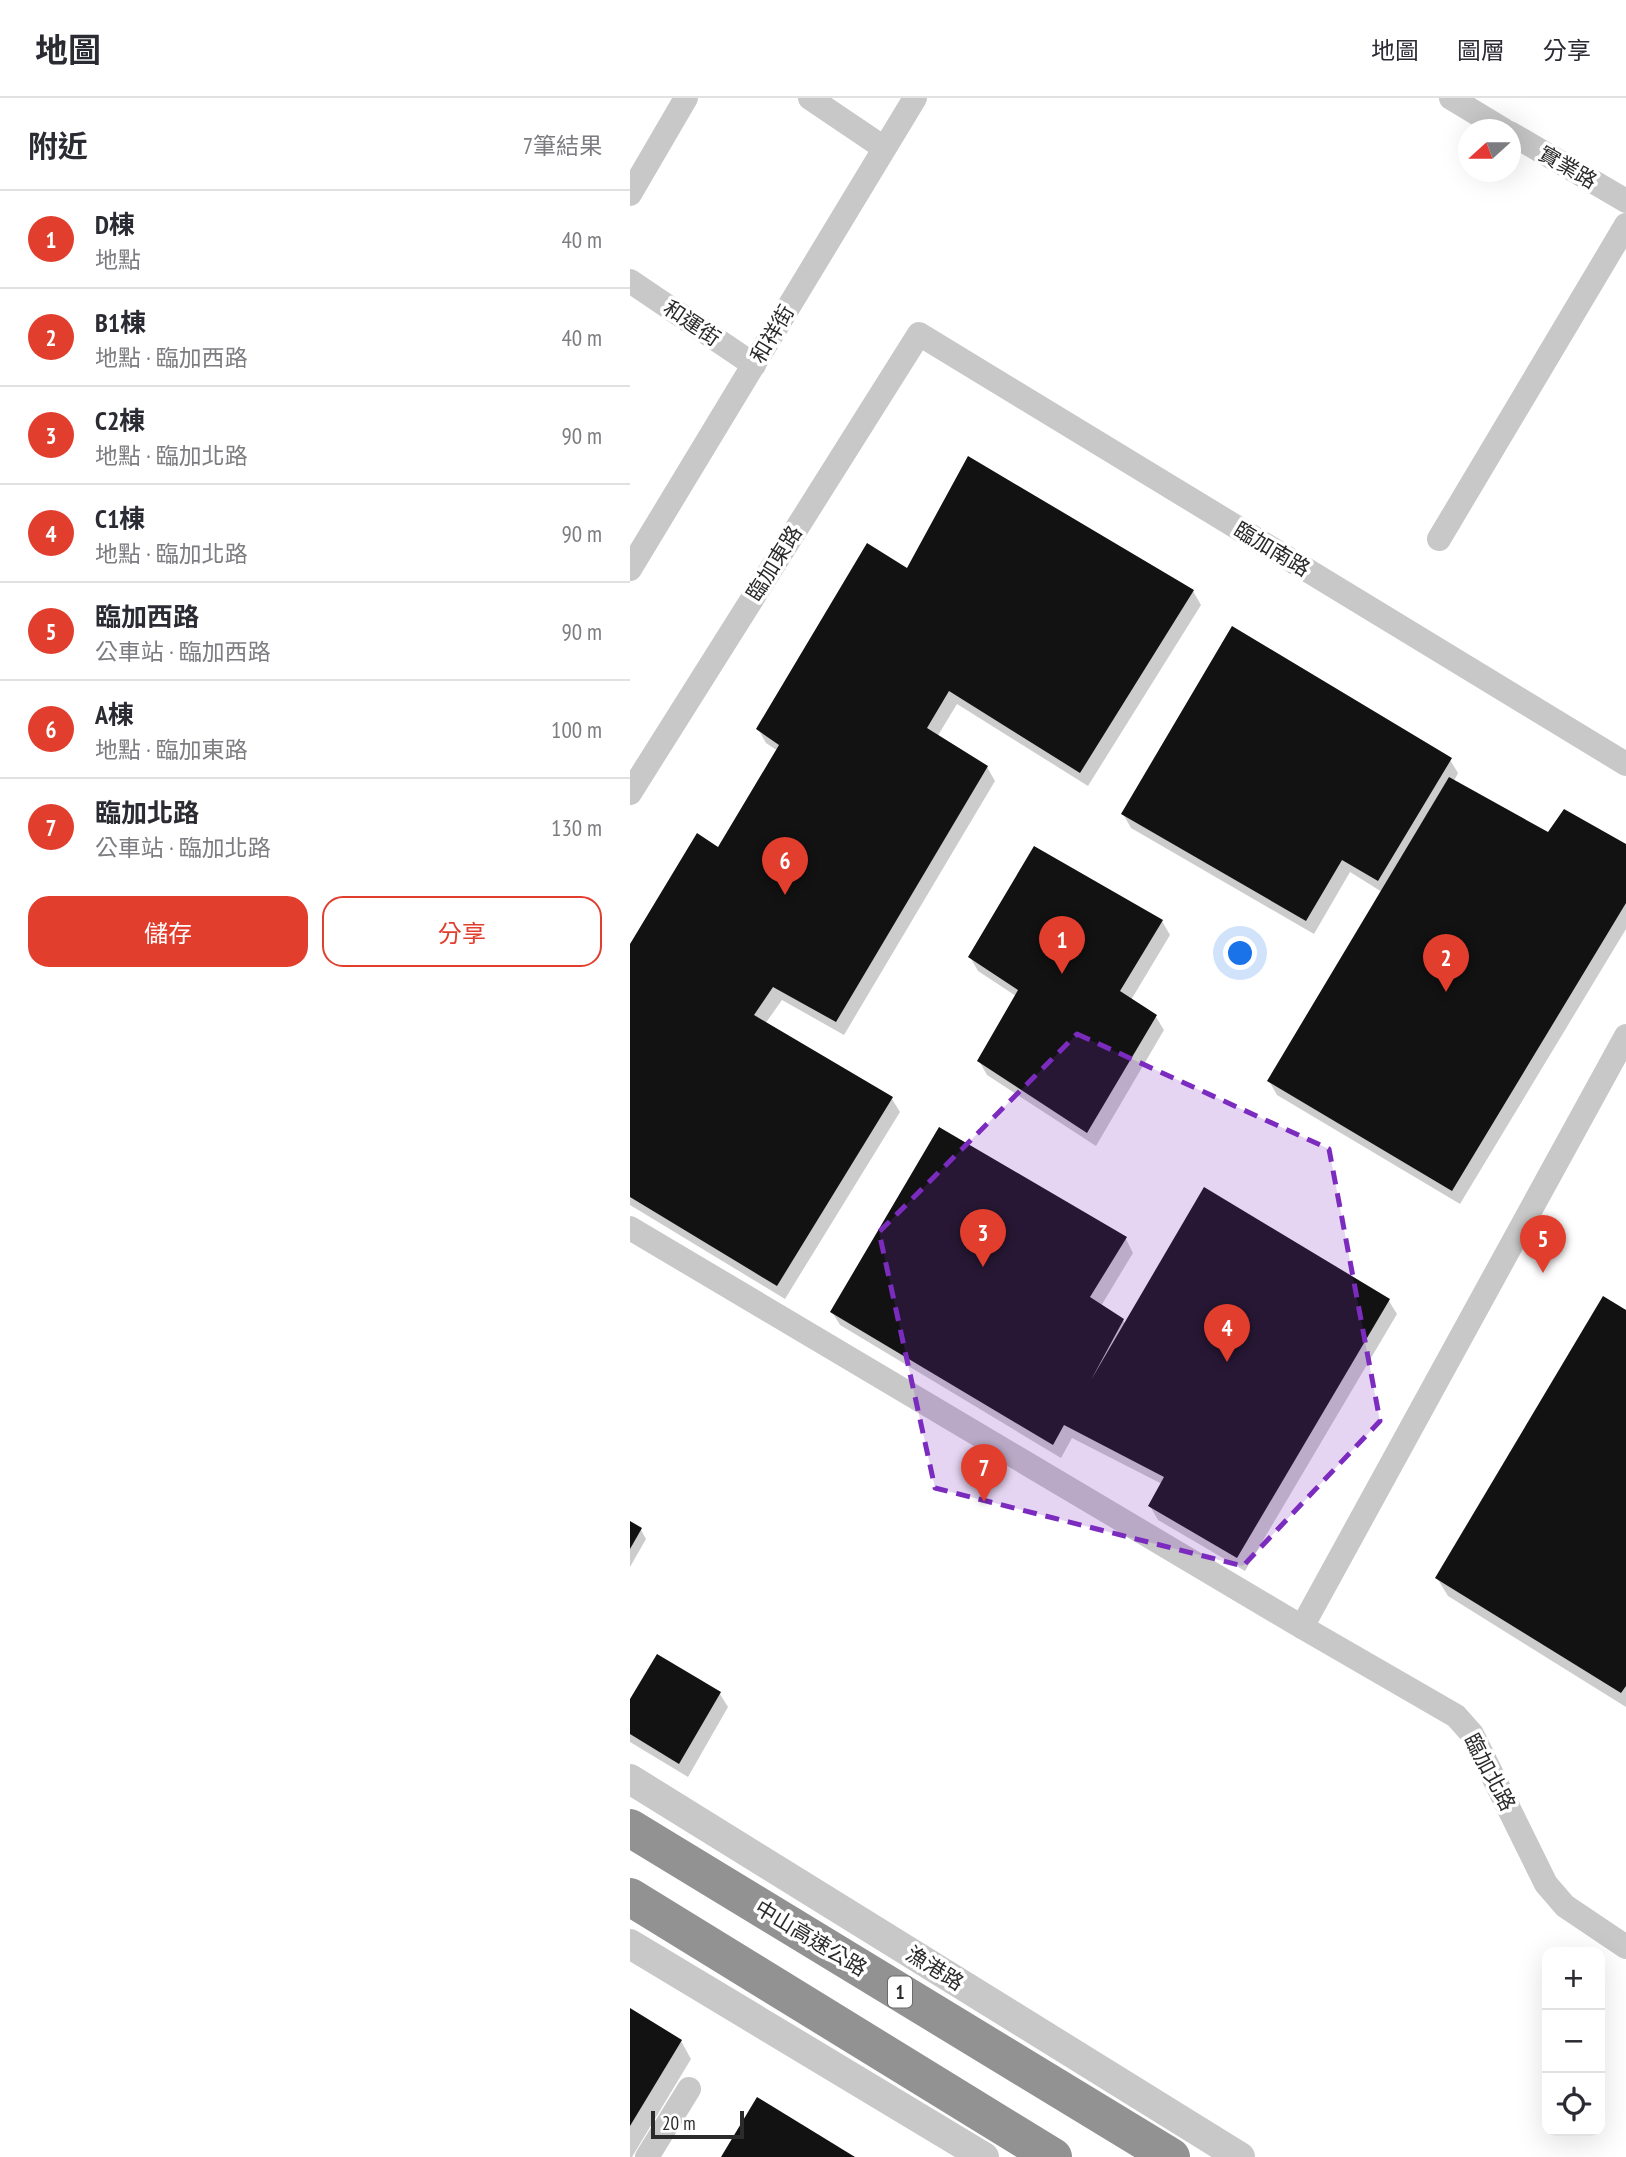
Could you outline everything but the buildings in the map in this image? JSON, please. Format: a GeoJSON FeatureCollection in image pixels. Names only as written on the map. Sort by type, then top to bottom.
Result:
{"type":"FeatureCollection","features":[{"type":"Feature","properties":{"kind":"highway","name":"中山高速公路"},"geometry":{"type":"LineString","coordinates":[[630,1828],[1171,2157]]}},
{"type":"Feature","properties":{"kind":"highway"},"geometry":{"type":"LineString","coordinates":[[630,1897],[1053,2157]]}},
{"type":"Feature","properties":{"kind":"street"},"geometry":{"type":"LineString","coordinates":[[630,194],[685,98]]}},
{"type":"Feature","properties":{"kind":"street"},"geometry":{"type":"LineString","coordinates":[[810,98],[884,148]]}},
{"type":"Feature","properties":{"kind":"street","name":"和祥街"},"geometry":{"type":"LineString","coordinates":[[630,569],[915,98]]}},
{"type":"Feature","properties":{"kind":"street"},"geometry":{"type":"LineString","coordinates":[[1451,98],[1486,119]]}},
{"type":"Feature","properties":{"kind":"street","name":"實業路"},"geometry":{"type":"LineString","coordinates":[[1521,139],[1626,201]]}},
{"type":"Feature","properties":{"kind":"street"},"geometry":{"type":"LineString","coordinates":[[1439,538],[1626,225]]}},
{"type":"Feature","properties":{"kind":"street","name":"和運街"},"geometry":{"type":"LineString","coordinates":[[630,281],[754,365]]}},
{"type":"Feature","properties":{"kind":"street","name":"臨加南路"},"geometry":{"type":"LineString","coordinates":[[919,334],[1626,764]]}},
{"type":"Feature","properties":{"kind":"street","name":"臨加東路"},"geometry":{"type":"LineString","coordinates":[[630,793],[919,334]]}},
{"type":"Feature","properties":{"kind":"street"},"geometry":{"type":"LineString","coordinates":[[1302,1627],[1626,1036]]}},
{"type":"Feature","properties":{"kind":"street","name":"臨加北路"},"geometry":{"type":"LineString","coordinates":[[630,1228],[1456,1716],[1472,1734],[1546,1884],[1565,1906],[1626,1947]]}},
{"type":"Feature","properties":{"kind":"street","name":"漁港路"},"geometry":{"type":"LineString","coordinates":[[630,1779],[1240,2157]]}},
{"type":"Feature","properties":{"kind":"street"},"geometry":{"type":"LineString","coordinates":[[630,1944],[984,2157]]}},
{"type":"Feature","properties":{"kind":"street"},"geometry":{"type":"LineString","coordinates":[[647,2157],[689,2089]]}},
{"type":"Feature","properties":{"kind":"highlighted area"},"geometry":{"type":"Polygon","coordinates":[[[1077,1034],[1329,1149],[1380,1421],[1243,1566],[935,1488],[879,1232],[1077,1034]]]}},
{"type":"Feature","properties":{"kind":"place","name":"A棟"},"geometry":{"type":"Point","coordinates":[785,895]}},
{"type":"Feature","properties":{"kind":"place","name":"D棟"},"geometry":{"type":"Point","coordinates":[1062,974]}},
{"type":"Feature","properties":{"kind":"place","name":"B1棟"},"geometry":{"type":"Point","coordinates":[1446,992]}},
{"type":"Feature","properties":{"kind":"place","name":"C2棟"},"geometry":{"type":"Point","coordinates":[983,1267]}},
{"type":"Feature","properties":{"kind":"place","name":"臨加西路"},"geometry":{"type":"Point","coordinates":[1543,1273]}},
{"type":"Feature","properties":{"kind":"place","name":"C1棟"},"geometry":{"type":"Point","coordinates":[1227,1362]}},
{"type":"Feature","properties":{"kind":"place","name":"臨加北路"},"geometry":{"type":"Point","coordinates":[984,1502]}}]}
